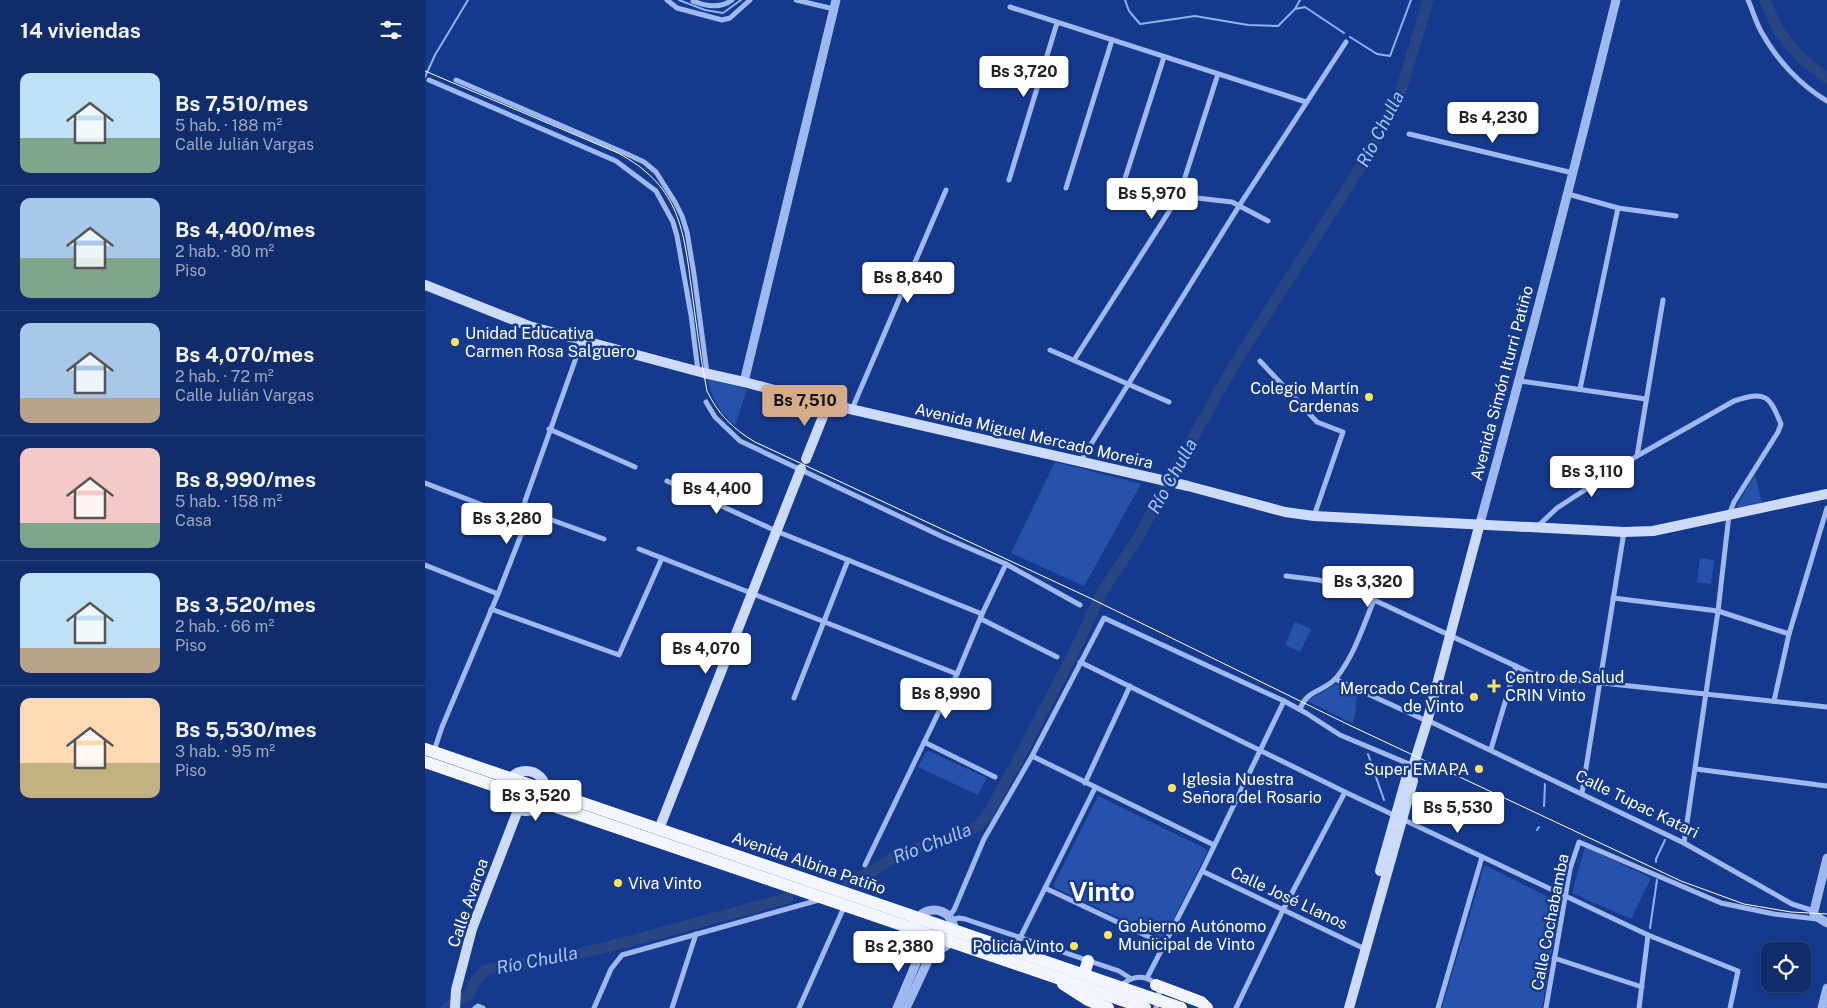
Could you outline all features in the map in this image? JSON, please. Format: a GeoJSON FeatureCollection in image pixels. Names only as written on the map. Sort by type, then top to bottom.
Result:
{"type":"FeatureCollection","features":[{"type":"Feature","properties":{"kind":"highway","name":"Avenida Albina Patiño"},"geometry":{"type":"LineString","coordinates":[[428,755],[845,905],[916,923],[951,927],[1084,974],[1145,1008]]}},
{"type":"Feature","properties":{"kind":"highway","name":"Avenida Albina Patiño"},"geometry":{"type":"LineString","coordinates":[[545,796],[659,829],[916,923]]}},
{"type":"Feature","properties":{"kind":"highway","name":"Avenida Albina Patiño"},"geometry":{"type":"LineString","coordinates":[[951,927],[1048,974],[1087,1000],[1119,995],[1181,1008]]}},
{"type":"Feature","properties":{"kind":"highway"},"geometry":{"type":"LineString","coordinates":[[1084,974],[1089,961]]}},
{"type":"Feature","properties":{"kind":"highway"},"geometry":{"type":"LineString","coordinates":[[1151,982],[1201,1002],[1207,1008]]}},
{"type":"Feature","properties":{"kind":"main road","name":"Avenida Miguel Mercado Moreira"},"geometry":{"type":"LineString","coordinates":[[425,285],[521,323],[703,372],[851,410],[1166,482],[1285,512],[1314,516],[1480,523],[1624,532],[1653,531],[1827,494]]}},
{"type":"Feature","properties":{"kind":"main road"},"geometry":{"type":"LineString","coordinates":[[806,459],[828,404]]}},
{"type":"Feature","properties":{"kind":"main road"},"geometry":{"type":"LineString","coordinates":[[659,829],[801,469]]}},
{"type":"Feature","properties":{"kind":"main road","name":"Avenida Simón Iturri Patiño"},"geometry":{"type":"LineString","coordinates":[[1342,1008],[1362,947],[1399,817],[1413,781],[1413,770],[1480,523]]}},
{"type":"Feature","properties":{"kind":"main road"},"geometry":{"type":"LineString","coordinates":[[529,771],[541,777],[545,796],[535,810],[518,810],[509,802],[509,784],[516,773],[529,771]]}},
{"type":"Feature","properties":{"kind":"main road","name":"Calle Avaroa"},"geometry":{"type":"LineString","coordinates":[[455,1004],[472,928],[518,810]]}},
{"type":"Feature","properties":{"kind":"main road","name":"Avenida Simón Iturri Patiño"},"geometry":{"type":"LineString","coordinates":[[1349,1008],[1362,947]]}},
{"type":"Feature","properties":{"kind":"street"},"geometry":{"type":"LineString","coordinates":[[667,0],[677,8],[722,20],[730,18],[749,0]]}},
{"type":"Feature","properties":{"kind":"street"},"geometry":{"type":"LineString","coordinates":[[693,1],[702,5],[715,6],[732,0]]}},
{"type":"Feature","properties":{"kind":"street"},"geometry":{"type":"LineString","coordinates":[[744,382],[836,3],[796,0]]}},
{"type":"Feature","properties":{"kind":"street","name":"Avenida Simón Iturri Patiño"},"geometry":{"type":"LineString","coordinates":[[1480,523],[1520,381],[1574,173],[1616,0]]}},
{"type":"Feature","properties":{"kind":"street"},"geometry":{"type":"LineString","coordinates":[[1748,0],[1762,33],[1779,59],[1813,93],[1827,101]]}},
{"type":"Feature","properties":{"kind":"street"},"geometry":{"type":"LineString","coordinates":[[1010,7],[1306,102]]}},
{"type":"Feature","properties":{"kind":"street"},"geometry":{"type":"LineString","coordinates":[[1009,180],[1057,23]]}},
{"type":"Feature","properties":{"kind":"street"},"geometry":{"type":"LineString","coordinates":[[1066,188],[1112,40]]}},
{"type":"Feature","properties":{"kind":"street"},"geometry":{"type":"LineString","coordinates":[[1080,462],[1239,206],[1346,42]]}},
{"type":"Feature","properties":{"kind":"street"},"geometry":{"type":"LineString","coordinates":[[1164,57],[1120,194],[1179,196],[1232,202],[1267,220]]}},
{"type":"Feature","properties":{"kind":"street"},"geometry":{"type":"LineString","coordinates":[[1074,360],[1179,196],[1218,74]]}},
{"type":"Feature","properties":{"kind":"street"},"geometry":{"type":"LineString","coordinates":[[429,80],[616,161],[656,191],[673,222],[677,236],[703,372]]}},
{"type":"Feature","properties":{"kind":"street"},"geometry":{"type":"LineString","coordinates":[[457,80],[627,154],[644,162],[656,172],[675,202],[687,232],[703,372]]}},
{"type":"Feature","properties":{"kind":"street"},"geometry":{"type":"LineString","coordinates":[[1409,134],[1574,173]]}},
{"type":"Feature","properties":{"kind":"street"},"geometry":{"type":"LineString","coordinates":[[851,410],[946,190]]}},
{"type":"Feature","properties":{"kind":"street"},"geometry":{"type":"LineString","coordinates":[[1568,194],[1619,208],[1676,216]]}},
{"type":"Feature","properties":{"kind":"street"},"geometry":{"type":"LineString","coordinates":[[1580,389],[1619,208]]}},
{"type":"Feature","properties":{"kind":"street"},"geometry":{"type":"LineString","coordinates":[[1637,456],[1663,300]]}},
{"type":"Feature","properties":{"kind":"street"},"geometry":{"type":"LineString","coordinates":[[582,340],[549,429],[525,501],[525,508],[530,512],[604,539]]}},
{"type":"Feature","properties":{"kind":"street"},"geometry":{"type":"LineString","coordinates":[[1050,350],[1169,402]]}},
{"type":"Feature","properties":{"kind":"street"},"geometry":{"type":"LineString","coordinates":[[1260,361],[1317,422],[1343,432],[1314,516]]}},
{"type":"Feature","properties":{"kind":"street"},"geometry":{"type":"LineString","coordinates":[[1520,381],[1646,399]]}},
{"type":"Feature","properties":{"kind":"street"},"geometry":{"type":"LineString","coordinates":[[1537,527],[1557,508],[1637,456],[1734,401],[1751,396],[1761,396],[1767,399],[1775,409],[1781,424],[1734,502],[1729,515],[1718,611],[1684,843]]}},
{"type":"Feature","properties":{"kind":"street"},"geometry":{"type":"LineString","coordinates":[[706,402],[715,416],[740,441],[943,537],[1007,564],[1080,605]]}},
{"type":"Feature","properties":{"kind":"street"},"geometry":{"type":"LineString","coordinates":[[549,429],[635,467]]}},
{"type":"Feature","properties":{"kind":"street"},"geometry":{"type":"LineString","coordinates":[[801,469],[806,459]]}},
{"type":"Feature","properties":{"kind":"street"},"geometry":{"type":"LineString","coordinates":[[667,481],[776,531],[982,616],[1057,657]]}},
{"type":"Feature","properties":{"kind":"street"},"geometry":{"type":"LineString","coordinates":[[425,483],[527,522]]}},
{"type":"Feature","properties":{"kind":"street"},"geometry":{"type":"LineString","coordinates":[[1773,701],[1789,634],[1827,508]]}},
{"type":"Feature","properties":{"kind":"street"},"geometry":{"type":"LineString","coordinates":[[428,755],[442,727],[499,594],[530,512]]}},
{"type":"Feature","properties":{"kind":"street"},"geometry":{"type":"LineString","coordinates":[[1582,794],[1624,532]]}},
{"type":"Feature","properties":{"kind":"street"},"geometry":{"type":"LineString","coordinates":[[639,549],[957,674]]}},
{"type":"Feature","properties":{"kind":"street"},"geometry":{"type":"LineString","coordinates":[[491,609],[619,655],[661,558]]}},
{"type":"Feature","properties":{"kind":"street"},"geometry":{"type":"LineString","coordinates":[[794,698],[848,560]]}},
{"type":"Feature","properties":{"kind":"street"},"geometry":{"type":"LineString","coordinates":[[865,865],[957,674],[1007,564]]}},
{"type":"Feature","properties":{"kind":"street"},"geometry":{"type":"LineString","coordinates":[[425,565],[499,594]]}},
{"type":"Feature","properties":{"kind":"street"},"geometry":{"type":"LineString","coordinates":[[1286,576],[1319,580],[1374,600],[1537,676],[1827,707]]}},
{"type":"Feature","properties":{"kind":"street"},"geometry":{"type":"LineString","coordinates":[[1613,598],[1718,611],[1789,634]]}},
{"type":"Feature","properties":{"kind":"street"},"geometry":{"type":"LineString","coordinates":[[1300,709],[1304,699],[1335,679],[1349,660],[1374,600]]}},
{"type":"Feature","properties":{"kind":"street"},"geometry":{"type":"LineString","coordinates":[[951,927],[936,910],[925,912],[916,923],[916,940],[923,947],[933,950],[942,948],[951,927],[954,910],[984,839],[1032,756],[1104,618],[1284,701],[1340,735],[1413,770]]}},
{"type":"Feature","properties":{"kind":"street"},"geometry":{"type":"LineString","coordinates":[[1080,662],[1345,792],[1648,935],[1738,971],[1731,1008]]}},
{"type":"Feature","properties":{"kind":"street"},"geometry":{"type":"LineString","coordinates":[[1491,749],[1516,666]]}},
{"type":"Feature","properties":{"kind":"street","name":"Calle Tupac Katari"},"geometry":{"type":"LineString","coordinates":[[1335,679],[1491,749],[1684,843],[1791,904],[1814,911]]}},
{"type":"Feature","properties":{"kind":"street"},"geometry":{"type":"LineString","coordinates":[[1085,783],[1130,686]]}},
{"type":"Feature","properties":{"kind":"street"},"geometry":{"type":"LineString","coordinates":[[1151,982],[1164,944],[1202,871],[1284,701]]}},
{"type":"Feature","properties":{"kind":"street"},"geometry":{"type":"LineString","coordinates":[[924,742],[995,777]]}},
{"type":"Feature","properties":{"kind":"street"},"geometry":{"type":"LineString","coordinates":[[1032,756],[1214,845]]}},
{"type":"Feature","properties":{"kind":"street"},"geometry":{"type":"LineString","coordinates":[[1696,769],[1827,786]]}},
{"type":"Feature","properties":{"kind":"street"},"geometry":{"type":"LineString","coordinates":[[1014,950],[1095,788]]}},
{"type":"Feature","properties":{"kind":"street"},"geometry":{"type":"LineString","coordinates":[[1236,1008],[1283,910],[1345,792]]}},
{"type":"Feature","properties":{"kind":"street","name":"Calle Cochabamba"},"geometry":{"type":"LineString","coordinates":[[1547,1008],[1570,869],[1579,842],[1721,902],[1774,914],[1825,920]]}},
{"type":"Feature","properties":{"kind":"street"},"geometry":{"type":"LineString","coordinates":[[1438,1008],[1482,857]]}},
{"type":"Feature","properties":{"kind":"street"},"geometry":{"type":"LineString","coordinates":[[1825,920],[1814,915],[1814,911],[1827,858]]}},
{"type":"Feature","properties":{"kind":"street","name":"Calle José Llanos"},"geometry":{"type":"LineString","coordinates":[[1202,871],[1362,947]]}},
{"type":"Feature","properties":{"kind":"street"},"geometry":{"type":"LineString","coordinates":[[1045,888],[1164,944]]}},
{"type":"Feature","properties":{"kind":"street"},"geometry":{"type":"LineString","coordinates":[[595,1008],[611,969],[622,955],[825,898]]}},
{"type":"Feature","properties":{"kind":"street"},"geometry":{"type":"LineString","coordinates":[[799,1008],[845,905]]}},
{"type":"Feature","properties":{"kind":"street"},"geometry":{"type":"LineString","coordinates":[[951,927],[959,918],[965,919],[1119,971],[1119,995]]}},
{"type":"Feature","properties":{"kind":"street"},"geometry":{"type":"LineString","coordinates":[[672,1008],[696,934]]}},
{"type":"Feature","properties":{"kind":"street"},"geometry":{"type":"LineString","coordinates":[[1639,1008],[1648,935]]}},
{"type":"Feature","properties":{"kind":"street"},"geometry":{"type":"LineString","coordinates":[[897,1008],[923,947]]}},
{"type":"Feature","properties":{"kind":"street"},"geometry":{"type":"LineString","coordinates":[[906,1008],[933,950]]}},
{"type":"Feature","properties":{"kind":"street"},"geometry":{"type":"LineString","coordinates":[[1554,958],[1642,987]]}},
{"type":"Feature","properties":{"kind":"street"},"geometry":{"type":"LineString","coordinates":[[1119,995],[1140,976],[1151,982],[1159,993],[1158,1004]]}},
{"type":"Feature","properties":{"kind":"street"},"geometry":{"type":"LineString","coordinates":[[1822,1008],[1827,988]]}},
{"type":"Feature","properties":{"kind":"street"},"geometry":{"type":"LineString","coordinates":[[475,1008],[477,1006],[483,1008]]}},
{"type":"Feature","properties":{"kind":"shaded area"},"geometry":{"type":"Polygon","coordinates":[[[707,379],[747,389],[735,426],[717,405],[707,379]]]}},
{"type":"Feature","properties":{"kind":"shaded area"},"geometry":{"type":"Polygon","coordinates":[[[1055,462],[1141,484],[1084,586],[1011,553],[1055,462]]]}},
{"type":"Feature","properties":{"kind":"shaded area"},"geometry":{"type":"Polygon","coordinates":[[[1755,475],[1762,503],[1737,508],[1737,505],[1755,475]]]}},
{"type":"Feature","properties":{"kind":"shaded area"},"geometry":{"type":"Polygon","coordinates":[[[1700,558],[1714,560],[1711,584],[1697,582],[1700,558]]]}},
{"type":"Feature","properties":{"kind":"shaded area"},"geometry":{"type":"Polygon","coordinates":[[[1295,622],[1311,629],[1300,652],[1285,645],[1295,622]]]}},
{"type":"Feature","properties":{"kind":"shaded area"},"geometry":{"type":"Polygon","coordinates":[[[1336,684],[1357,694],[1355,717],[1352,723],[1307,701],[1336,684]]]}},
{"type":"Feature","properties":{"kind":"shaded area"},"geometry":{"type":"Polygon","coordinates":[[[929,751],[985,777],[986,779],[978,795],[918,767],[926,752],[929,751]]]}},
{"type":"Feature","properties":{"kind":"shaded area"},"geometry":{"type":"Polygon","coordinates":[[[1098,796],[1208,850],[1165,936],[1160,937],[1055,888],[1054,884],[1098,796]]]}},
{"type":"Feature","properties":{"kind":"shaded area"},"geometry":{"type":"Polygon","coordinates":[[[1585,847],[1651,878],[1631,919],[1572,893],[1585,847]]]}},
{"type":"Feature","properties":{"kind":"shaded area"},"geometry":{"type":"Polygon","coordinates":[[[1486,866],[1560,903],[1542,1008],[1442,1008],[1484,867],[1486,866]]]}},
{"type":"Feature","properties":{"kind":"waterway"},"geometry":{"type":"LineString","coordinates":[[425,77],[435,55],[468,0]]}},
{"type":"Feature","properties":{"kind":"waterway"},"geometry":{"type":"LineString","coordinates":[[679,0],[705,10],[723,13],[741,0]]}},
{"type":"Feature","properties":{"kind":"waterway"},"geometry":{"type":"LineString","coordinates":[[1125,0],[1129,11],[1140,24],[1195,16],[1248,25],[1278,26],[1295,9],[1305,7],[1344,33]]}},
{"type":"Feature","properties":{"kind":"waterway"},"geometry":{"type":"LineString","coordinates":[[1295,9],[1300,0]]}},
{"type":"Feature","properties":{"kind":"waterway"},"geometry":{"type":"LineString","coordinates":[[1350,37],[1377,54],[1390,56],[1411,0]]}},
{"type":"Feature","properties":{"kind":"waterway","name":"Río Chulla"},"geometry":{"type":"LineString","coordinates":[[847,882],[867,874],[901,853],[978,826],[987,816],[1074,652],[1102,592],[1138,538],[1237,360],[1364,162],[1397,104],[1428,0]]}},
{"type":"Feature","properties":{"kind":"waterway"},"geometry":{"type":"LineString","coordinates":[[1765,0],[1778,30],[1801,58],[1827,78]]}},
{"type":"Feature","properties":{"kind":"waterway"},"geometry":{"type":"LineString","coordinates":[[1368,754],[1384,800]]}},
{"type":"Feature","properties":{"kind":"waterway"},"geometry":{"type":"LineString","coordinates":[[1544,806],[1545,784]]}},
{"type":"Feature","properties":{"kind":"waterway"},"geometry":{"type":"LineString","coordinates":[[1656,862],[1665,840]]}},
{"type":"Feature","properties":{"kind":"waterway"},"geometry":{"type":"LineString","coordinates":[[1650,928],[1657,880]]}},
{"type":"Feature","properties":{"kind":"waterway","name":"Río Chulla"},"geometry":{"type":"LineString","coordinates":[[447,1008],[469,994],[474,983],[485,970],[507,965],[539,963],[623,943],[788,898]]}},
{"type":"Feature","properties":{"kind":"tram line"},"geometry":{"type":"LineString","coordinates":[[425,71],[618,153],[638,165],[653,179],[665,193],[674,208],[685,243],[707,391],[716,407],[727,420],[755,442],[1092,599],[1347,724],[1681,881],[1744,904],[1791,912],[1827,914]]}},
{"type":"Feature","properties":{"kind":"place","name":"Unidad Educativa Carmen Rosa Salguero"},"geometry":{"type":"Point","coordinates":[455,342]}},
{"type":"Feature","properties":{"kind":"place","name":"Colegio Martín Cardenas"},"geometry":{"type":"Point","coordinates":[1369,397]}},
{"type":"Feature","properties":{"kind":"place","name":"Centro de Salud CRIN Vinto"},"geometry":{"type":"Point","coordinates":[1494,686]}},
{"type":"Feature","properties":{"kind":"place","name":"Mercado Central de Vinto"},"geometry":{"type":"Point","coordinates":[1474,697]}},
{"type":"Feature","properties":{"kind":"place","name":"Super EMAPA"},"geometry":{"type":"Point","coordinates":[1479,769]}},
{"type":"Feature","properties":{"kind":"place","name":"Iglesia Nuestra Señora del Rosario"},"geometry":{"type":"Point","coordinates":[1172,788]}},
{"type":"Feature","properties":{"kind":"place","name":"Viva Vinto"},"geometry":{"type":"Point","coordinates":[618,883]}},
{"type":"Feature","properties":{"kind":"place","name":"Gobierno Autónomo Municipal de Vinto"},"geometry":{"type":"Point","coordinates":[1108,935]}},
{"type":"Feature","properties":{"kind":"place","name":"Policía Vinto"},"geometry":{"type":"Point","coordinates":[1074,946]}},
{"type":"Feature","properties":{"kind":"district","name":"Vinto"},"geometry":{"type":"Point","coordinates":[1102,891]}}]}
